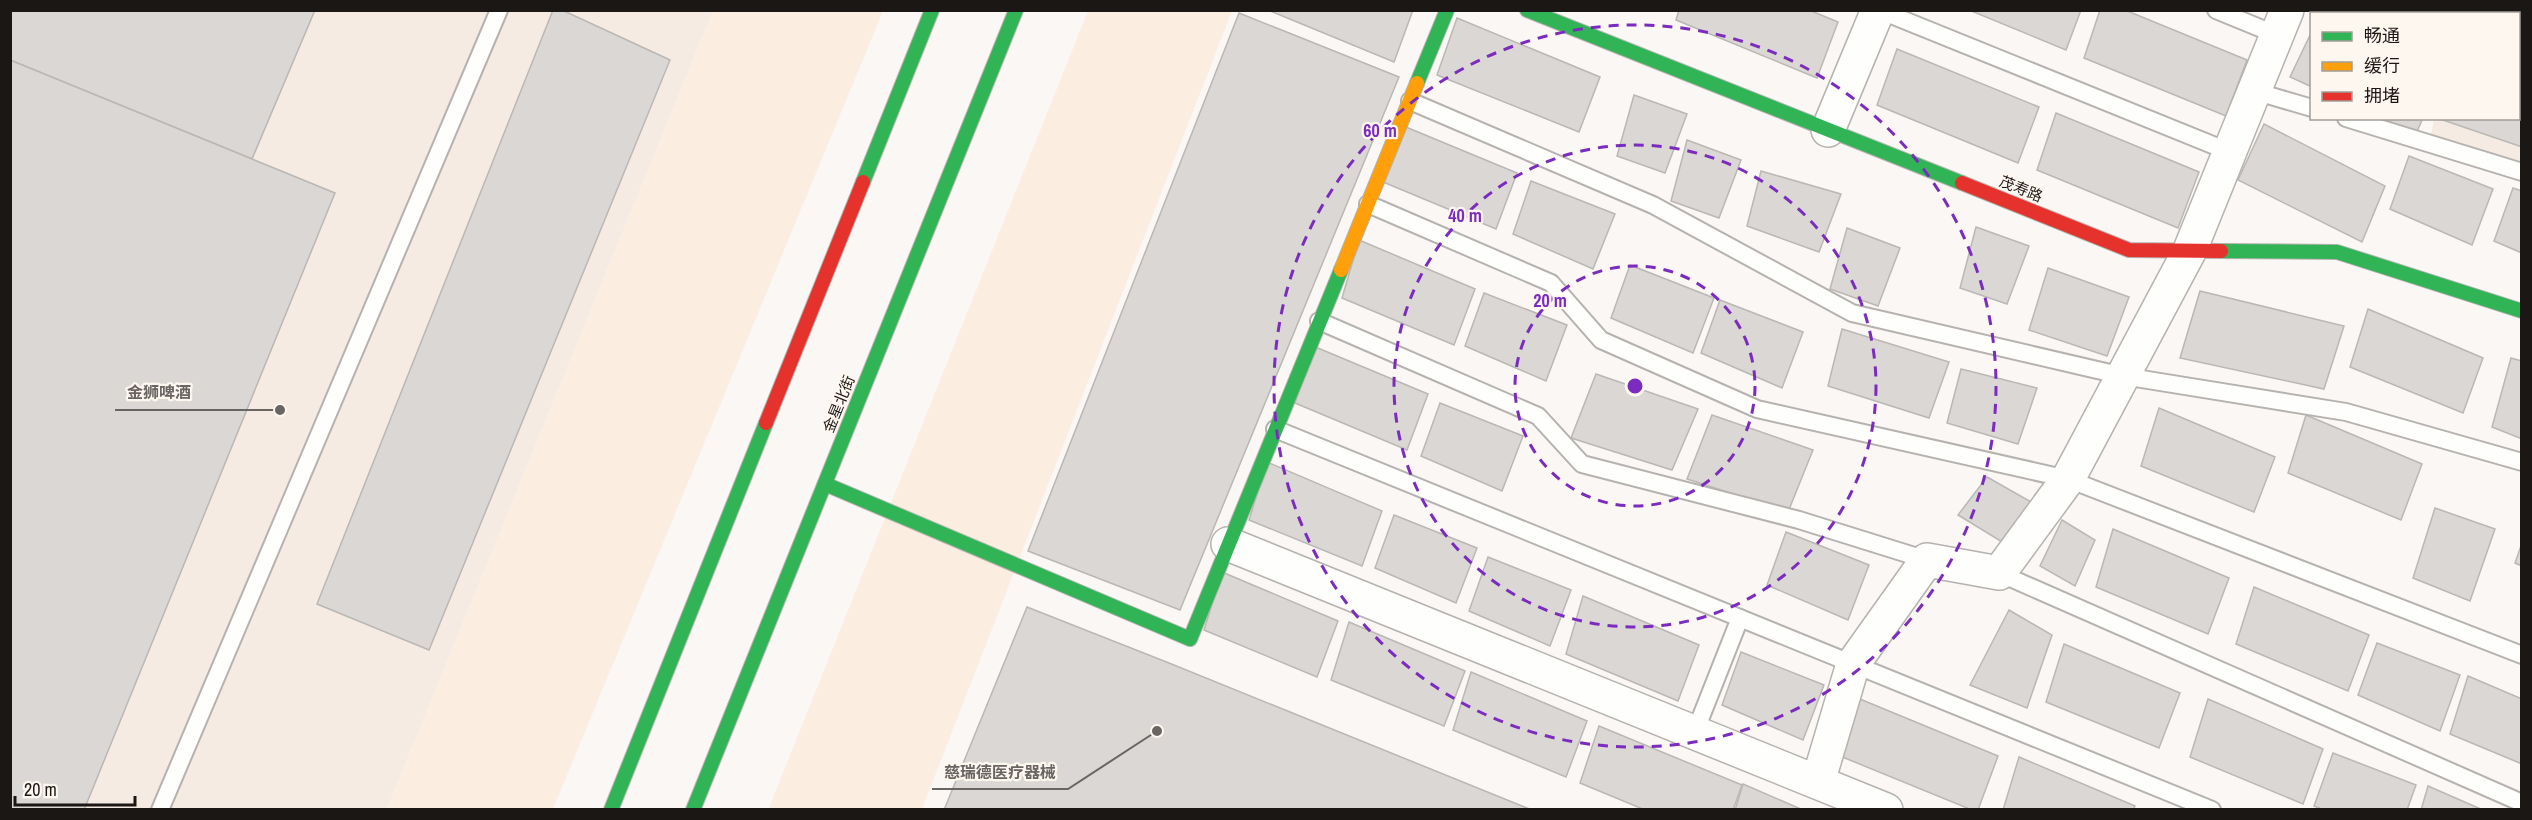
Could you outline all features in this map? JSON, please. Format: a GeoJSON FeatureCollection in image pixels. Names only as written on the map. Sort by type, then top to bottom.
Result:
{"type":"FeatureCollection","features":[{"type":"Feature","properties":{"kind":"street"},"geometry":{"type":"LineString","coordinates":[[611,810],[932,10]]}},
{"type":"Feature","properties":{"kind":"street","name":"金星北街"},"geometry":{"type":"LineString","coordinates":[[693,810],[1016,10]]}},
{"type":"Feature","properties":{"kind":"street"},"geometry":{"type":"LineString","coordinates":[[825,484],[1190,639],[1447,10]]}},
{"type":"Feature","properties":{"kind":"street","name":"茂寿路"},"geometry":{"type":"LineString","coordinates":[[1527,10],[2129,250],[2337,252],[2522,311]]}},
{"type":"Feature","properties":{"kind":"street"},"geometry":{"type":"LineString","coordinates":[[1828,130],[1879,10]]}},
{"type":"Feature","properties":{"kind":"street"},"geometry":{"type":"LineString","coordinates":[[1818,782],[1853,664],[1927,560],[1999,573],[2068,479],[2190,250],[2282,23]]}},
{"type":"Feature","properties":{"kind":"street"},"geometry":{"type":"LineString","coordinates":[[1228,544],[1886,810]]}},
{"type":"Feature","properties":{"kind":"lane"},"geometry":{"type":"LineString","coordinates":[[160,810],[499,10]]}},
{"type":"Feature","properties":{"kind":"lane"},"geometry":{"type":"LineString","coordinates":[[1879,10],[2230,152]]}},
{"type":"Feature","properties":{"kind":"lane"},"geometry":{"type":"LineString","coordinates":[[2216,10],[2282,23]]}},
{"type":"Feature","properties":{"kind":"lane"},"geometry":{"type":"LineString","coordinates":[[2254,91],[2310,107]]}},
{"type":"Feature","properties":{"kind":"lane"},"geometry":{"type":"LineString","coordinates":[[1410,101],[1653,205],[1852,313],[2123,376],[2346,412],[2522,462]]}},
{"type":"Feature","properties":{"kind":"lane"},"geometry":{"type":"LineString","coordinates":[[2353,120],[2522,172]]}},
{"type":"Feature","properties":{"kind":"lane"},"geometry":{"type":"LineString","coordinates":[[1368,204],[1551,284],[1601,340],[1757,409],[2068,479],[2522,655]]}},
{"type":"Feature","properties":{"kind":"lane"},"geometry":{"type":"LineString","coordinates":[[1319,321],[1538,416],[1582,464],[1798,520],[1927,560]]}},
{"type":"Feature","properties":{"kind":"lane"},"geometry":{"type":"LineString","coordinates":[[1275,429],[2212,810]]}},
{"type":"Feature","properties":{"kind":"lane"},"geometry":{"type":"LineString","coordinates":[[1999,573],[2522,802]]}},
{"type":"Feature","properties":{"kind":"lane"},"geometry":{"type":"LineString","coordinates":[[1695,732],[1740,618]]}},
{"type":"Feature","properties":{"kind":"shaded area"},"geometry":{"type":"Polygon","coordinates":[[[10,11],[713,11],[387,809],[11,809],[10,11]]]}},
{"type":"Feature","properties":{"kind":"shaded area"},"geometry":{"type":"Polygon","coordinates":[[[713,11],[883,11],[553,809],[387,809],[713,11]]]}},
{"type":"Feature","properties":{"kind":"shaded area"},"geometry":{"type":"Polygon","coordinates":[[[1088,11],[1232,11],[922,809],[768,810],[1088,11]]]}},
{"type":"Feature","properties":{"kind":"shaded area"},"geometry":{"type":"Polygon","coordinates":[[[2360,11],[2521,11],[2521,167],[2431,135],[2434,120],[2520,120],[2520,12],[2360,11]]]}},
{"type":"Feature","properties":{"kind":"building"},"geometry":{"type":"Polygon","coordinates":[[[10,10],[315,10],[252,159],[10,60],[10,10]]]}},
{"type":"Feature","properties":{"kind":"building"},"geometry":{"type":"Polygon","coordinates":[[[553,10],[562,10],[670,60],[429,650],[317,604],[553,10]]]}},
{"type":"Feature","properties":{"kind":"building"},"geometry":{"type":"Polygon","coordinates":[[[1268,10],[1413,10],[1394,62],[1268,10]]]}},
{"type":"Feature","properties":{"kind":"building"},"geometry":{"type":"Polygon","coordinates":[[[1679,10],[1809,10],[1838,22],[1817,78],[1676,20],[1679,10]]]}},
{"type":"Feature","properties":{"kind":"building"},"geometry":{"type":"Polygon","coordinates":[[[1969,10],[2081,10],[2066,50],[1969,10]]]}},
{"type":"Feature","properties":{"kind":"building"},"geometry":{"type":"Polygon","coordinates":[[[2100,10],[2125,10],[2247,60],[2226,116],[2084,58],[2100,10]]]}},
{"type":"Feature","properties":{"kind":"building"},"geometry":{"type":"Polygon","coordinates":[[[2476,10],[2522,10],[2522,147],[2443,120],[2520,120],[2520,12],[2476,12],[2476,10]]]}},
{"type":"Feature","properties":{"kind":"building"},"geometry":{"type":"Polygon","coordinates":[[[1239,13],[1399,77],[1180,610],[1028,551],[1239,13]]]}},
{"type":"Feature","properties":{"kind":"building"},"geometry":{"type":"Polygon","coordinates":[[[1457,18],[1600,77],[1579,132],[1437,75],[1457,18]]]}},
{"type":"Feature","properties":{"kind":"building"},"geometry":{"type":"Polygon","coordinates":[[[2310,35],[2310,86],[2290,77],[2310,35]]]}},
{"type":"Feature","properties":{"kind":"building"},"geometry":{"type":"Polygon","coordinates":[[[1897,49],[2039,107],[2018,163],[1877,105],[1897,49]]]}},
{"type":"Feature","properties":{"kind":"building"},"geometry":{"type":"Polygon","coordinates":[[[10,60],[335,193],[84,810],[10,810],[10,60]]]}},
{"type":"Feature","properties":{"kind":"building"},"geometry":{"type":"Polygon","coordinates":[[[1634,95],[1687,114],[1665,173],[1617,156],[1634,95]]]}},
{"type":"Feature","properties":{"kind":"building"},"geometry":{"type":"Polygon","coordinates":[[[2056,113],[2199,172],[2178,228],[2037,170],[2056,113]]]}},
{"type":"Feature","properties":{"kind":"building"},"geometry":{"type":"Polygon","coordinates":[[[2379,120],[2422,120],[2414,138],[2379,120]]]}},
{"type":"Feature","properties":{"kind":"building"},"geometry":{"type":"Polygon","coordinates":[[[2264,124],[2385,186],[2362,242],[2238,180],[2264,124]]]}},
{"type":"Feature","properties":{"kind":"building"},"geometry":{"type":"Polygon","coordinates":[[[1401,125],[1517,173],[1496,229],[1383,182],[1401,125]]]}},
{"type":"Feature","properties":{"kind":"building"},"geometry":{"type":"Polygon","coordinates":[[[1687,140],[1741,160],[1719,218],[1671,201],[1687,140]]]}},
{"type":"Feature","properties":{"kind":"building"},"geometry":{"type":"Polygon","coordinates":[[[2409,156],[2493,189],[2472,245],[2390,209],[2409,156]]]}},
{"type":"Feature","properties":{"kind":"building"},"geometry":{"type":"Polygon","coordinates":[[[1761,171],[1841,194],[1819,252],[1747,226],[1761,171]]]}},
{"type":"Feature","properties":{"kind":"building"},"geometry":{"type":"Polygon","coordinates":[[[1531,181],[1615,214],[1593,269],[1513,234],[1531,181]]]}},
{"type":"Feature","properties":{"kind":"building"},"geometry":{"type":"Polygon","coordinates":[[[2513,188],[2522,191],[2522,253],[2494,241],[2513,188]]]}},
{"type":"Feature","properties":{"kind":"building"},"geometry":{"type":"Polygon","coordinates":[[[1976,227],[2029,246],[2007,304],[1960,288],[1976,227]]]}},
{"type":"Feature","properties":{"kind":"building"},"geometry":{"type":"Polygon","coordinates":[[[1847,228],[1900,248],[1878,306],[1830,289],[1847,228]]]}},
{"type":"Feature","properties":{"kind":"building"},"geometry":{"type":"Polygon","coordinates":[[[1359,240],[1475,289],[1454,345],[1342,298],[1359,240]]]}},
{"type":"Feature","properties":{"kind":"building"},"geometry":{"type":"Polygon","coordinates":[[[1630,265],[1714,298],[1693,353],[1611,318],[1630,265]]]}},
{"type":"Feature","properties":{"kind":"building"},"geometry":{"type":"Polygon","coordinates":[[[2048,268],[2129,297],[2107,356],[2029,330],[2048,268]]]}},
{"type":"Feature","properties":{"kind":"building"},"geometry":{"type":"Polygon","coordinates":[[[2200,291],[2344,326],[2324,389],[2180,358],[2200,291]]]}},
{"type":"Feature","properties":{"kind":"building"},"geometry":{"type":"Polygon","coordinates":[[[1484,293],[1567,325],[1546,381],[1465,346],[1484,293]]]}},
{"type":"Feature","properties":{"kind":"building"},"geometry":{"type":"Polygon","coordinates":[[[1720,300],[1803,332],[1782,388],[1701,353],[1720,300]]]}},
{"type":"Feature","properties":{"kind":"building"},"geometry":{"type":"Polygon","coordinates":[[[2368,309],[2483,358],[2463,413],[2350,367],[2368,309]]]}},
{"type":"Feature","properties":{"kind":"building"},"geometry":{"type":"Polygon","coordinates":[[[1842,329],[1949,362],[1929,418],[1828,386],[1842,329]]]}},
{"type":"Feature","properties":{"kind":"building"},"geometry":{"type":"Polygon","coordinates":[[[1313,346],[1428,394],[1407,450],[1295,403],[1313,346]]]}},
{"type":"Feature","properties":{"kind":"building"},"geometry":{"type":"Polygon","coordinates":[[[2511,358],[2522,361],[2522,439],[2492,427],[2511,358]]]}},
{"type":"Feature","properties":{"kind":"building"},"geometry":{"type":"Polygon","coordinates":[[[1961,369],[2037,388],[2018,444],[1947,423],[1961,369]]]}},
{"type":"Feature","properties":{"kind":"building"},"geometry":{"type":"Polygon","coordinates":[[[1596,374],[1698,409],[1672,470],[1571,438],[1596,374]]]}},
{"type":"Feature","properties":{"kind":"building"},"geometry":{"type":"Polygon","coordinates":[[[1440,403],[1523,436],[1502,491],[1421,456],[1440,403]]]}},
{"type":"Feature","properties":{"kind":"building"},"geometry":{"type":"Polygon","coordinates":[[[2159,408],[2275,457],[2254,512],[2141,466],[2159,408]]]}},
{"type":"Feature","properties":{"kind":"building"},"geometry":{"type":"Polygon","coordinates":[[[1712,415],[1813,450],[1788,512],[1687,479],[1712,415]]]}},
{"type":"Feature","properties":{"kind":"building"},"geometry":{"type":"Polygon","coordinates":[[[2306,415],[2422,464],[2401,520],[2288,473],[2306,415]]]}},
{"type":"Feature","properties":{"kind":"building"},"geometry":{"type":"Polygon","coordinates":[[[1267,462],[1382,511],[1362,566],[1249,520],[1267,462]]]}},
{"type":"Feature","properties":{"kind":"building"},"geometry":{"type":"Polygon","coordinates":[[[1987,477],[2033,503],[2007,545],[1958,515],[1987,477]]]}},
{"type":"Feature","properties":{"kind":"building"},"geometry":{"type":"Polygon","coordinates":[[[2435,508],[2495,529],[2470,601],[2413,578],[2435,508]]]}},
{"type":"Feature","properties":{"kind":"building"},"geometry":{"type":"Polygon","coordinates":[[[1394,515],[1477,548],[1456,603],[1375,568],[1394,515]]]}},
{"type":"Feature","properties":{"kind":"building"},"geometry":{"type":"Polygon","coordinates":[[[2062,520],[2095,540],[2075,586],[2040,566],[2062,520]]]}},
{"type":"Feature","properties":{"kind":"building"},"geometry":{"type":"Polygon","coordinates":[[[2113,529],[2229,578],[2208,634],[2096,587],[2113,529]]]}},
{"type":"Feature","properties":{"kind":"building"},"geometry":{"type":"Polygon","coordinates":[[[1786,532],[1869,565],[1848,620],[1767,585],[1786,532]]]}},
{"type":"Feature","properties":{"kind":"building"},"geometry":{"type":"Polygon","coordinates":[[[2522,543],[2522,566],[2515,563],[2522,543]]]}},
{"type":"Feature","properties":{"kind":"building"},"geometry":{"type":"Polygon","coordinates":[[[1488,557],[1571,590],[1550,646],[1469,611],[1488,557]]]}},
{"type":"Feature","properties":{"kind":"building"},"geometry":{"type":"Polygon","coordinates":[[[1222,572],[1338,621],[1317,677],[1204,630],[1222,572]]]}},
{"type":"Feature","properties":{"kind":"building"},"geometry":{"type":"Polygon","coordinates":[[[2254,587],[2369,635],[2348,691],[2236,644],[2254,587]]]}},
{"type":"Feature","properties":{"kind":"building"},"geometry":{"type":"Polygon","coordinates":[[[1583,596],[1699,645],[1678,701],[1566,654],[1583,596]]]}},
{"type":"Feature","properties":{"kind":"building"},"geometry":{"type":"Polygon","coordinates":[[[1027,607],[1169,663],[1532,810],[944,810],[1027,607]]]}},
{"type":"Feature","properties":{"kind":"building"},"geometry":{"type":"Polygon","coordinates":[[[2009,610],[2052,635],[2027,708],[1970,685],[2009,610]]]}},
{"type":"Feature","properties":{"kind":"building"},"geometry":{"type":"Polygon","coordinates":[[[1349,622],[1465,671],[1444,726],[1331,680],[1349,622]]]}},
{"type":"Feature","properties":{"kind":"building"},"geometry":{"type":"Polygon","coordinates":[[[2377,643],[2460,675],[2440,731],[2358,695],[2377,643]]]}},
{"type":"Feature","properties":{"kind":"building"},"geometry":{"type":"Polygon","coordinates":[[[2064,644],[2180,693],[2159,748],[2046,702],[2064,644]]]}},
{"type":"Feature","properties":{"kind":"building"},"geometry":{"type":"Polygon","coordinates":[[[1741,652],[1824,685],[1803,740],[1722,705],[1741,652]]]}},
{"type":"Feature","properties":{"kind":"building"},"geometry":{"type":"Polygon","coordinates":[[[1471,672],[1587,721],[1566,777],[1453,730],[1471,672]]]}},
{"type":"Feature","properties":{"kind":"building"},"geometry":{"type":"Polygon","coordinates":[[[2468,676],[2522,699],[2522,764],[2450,734],[2468,676]]]}},
{"type":"Feature","properties":{"kind":"building"},"geometry":{"type":"Polygon","coordinates":[[[1855,697],[1998,756],[1978,810],[1972,810],[1835,754],[1855,697]]]}},
{"type":"Feature","properties":{"kind":"building"},"geometry":{"type":"Polygon","coordinates":[[[2208,699],[2323,749],[2303,804],[2190,757],[2208,699]]]}},
{"type":"Feature","properties":{"kind":"building"},"geometry":{"type":"Polygon","coordinates":[[[1599,726],[1742,785],[1733,810],[1645,810],[1580,783],[1599,726]]]}},
{"type":"Feature","properties":{"kind":"building"},"geometry":{"type":"Polygon","coordinates":[[[2333,753],[2416,785],[2407,810],[2324,810],[2314,806],[2333,753]]]}},
{"type":"Feature","properties":{"kind":"building"},"geometry":{"type":"Polygon","coordinates":[[[2019,757],[2135,806],[2133,810],[2003,810],[2019,757]]]}},
{"type":"Feature","properties":{"kind":"building"},"geometry":{"type":"Polygon","coordinates":[[[1743,784],[1803,810],[1735,810],[1743,784]]]}},
{"type":"Feature","properties":{"kind":"building"},"geometry":{"type":"Polygon","coordinates":[[[2428,786],[2483,810],[2421,810],[2428,786]]]}},
{"type":"Feature","properties":{"kind":"traffic: fast"},"geometry":{"type":"LineString","coordinates":[[863,182],[932,10]]}},
{"type":"Feature","properties":{"kind":"traffic: fast"},"geometry":{"type":"LineString","coordinates":[[693,810],[1016,10]]}},
{"type":"Feature","properties":{"kind":"traffic: fast"},"geometry":{"type":"LineString","coordinates":[[1417,83],[1447,10]]}},
{"type":"Feature","properties":{"kind":"traffic: fast"},"geometry":{"type":"LineString","coordinates":[[1527,10],[1962,183]]}},
{"type":"Feature","properties":{"kind":"traffic: fast"},"geometry":{"type":"LineString","coordinates":[[2221,251],[2337,252],[2522,311]]}},
{"type":"Feature","properties":{"kind":"traffic: fast"},"geometry":{"type":"LineString","coordinates":[[825,484],[1190,639],[1341,270]]}},
{"type":"Feature","properties":{"kind":"traffic: fast"},"geometry":{"type":"LineString","coordinates":[[611,810],[766,423]]}},
{"type":"Feature","properties":{"kind":"traffic: slow"},"geometry":{"type":"LineString","coordinates":[[1341,270],[1417,83]]}},
{"type":"Feature","properties":{"kind":"traffic: jam"},"geometry":{"type":"LineString","coordinates":[[766,423],[863,182]]}},
{"type":"Feature","properties":{"kind":"traffic: jam"},"geometry":{"type":"LineString","coordinates":[[1962,183],[2129,250],[2221,251]]}},
{"type":"Feature","properties":{"kind":"place","name":"金狮啤酒"},"geometry":{"type":"Point","coordinates":[280,410]}},
{"type":"Feature","properties":{"kind":"place","name":"慈瑞德医疗器械"},"geometry":{"type":"Point","coordinates":[1157,731]}}]}
